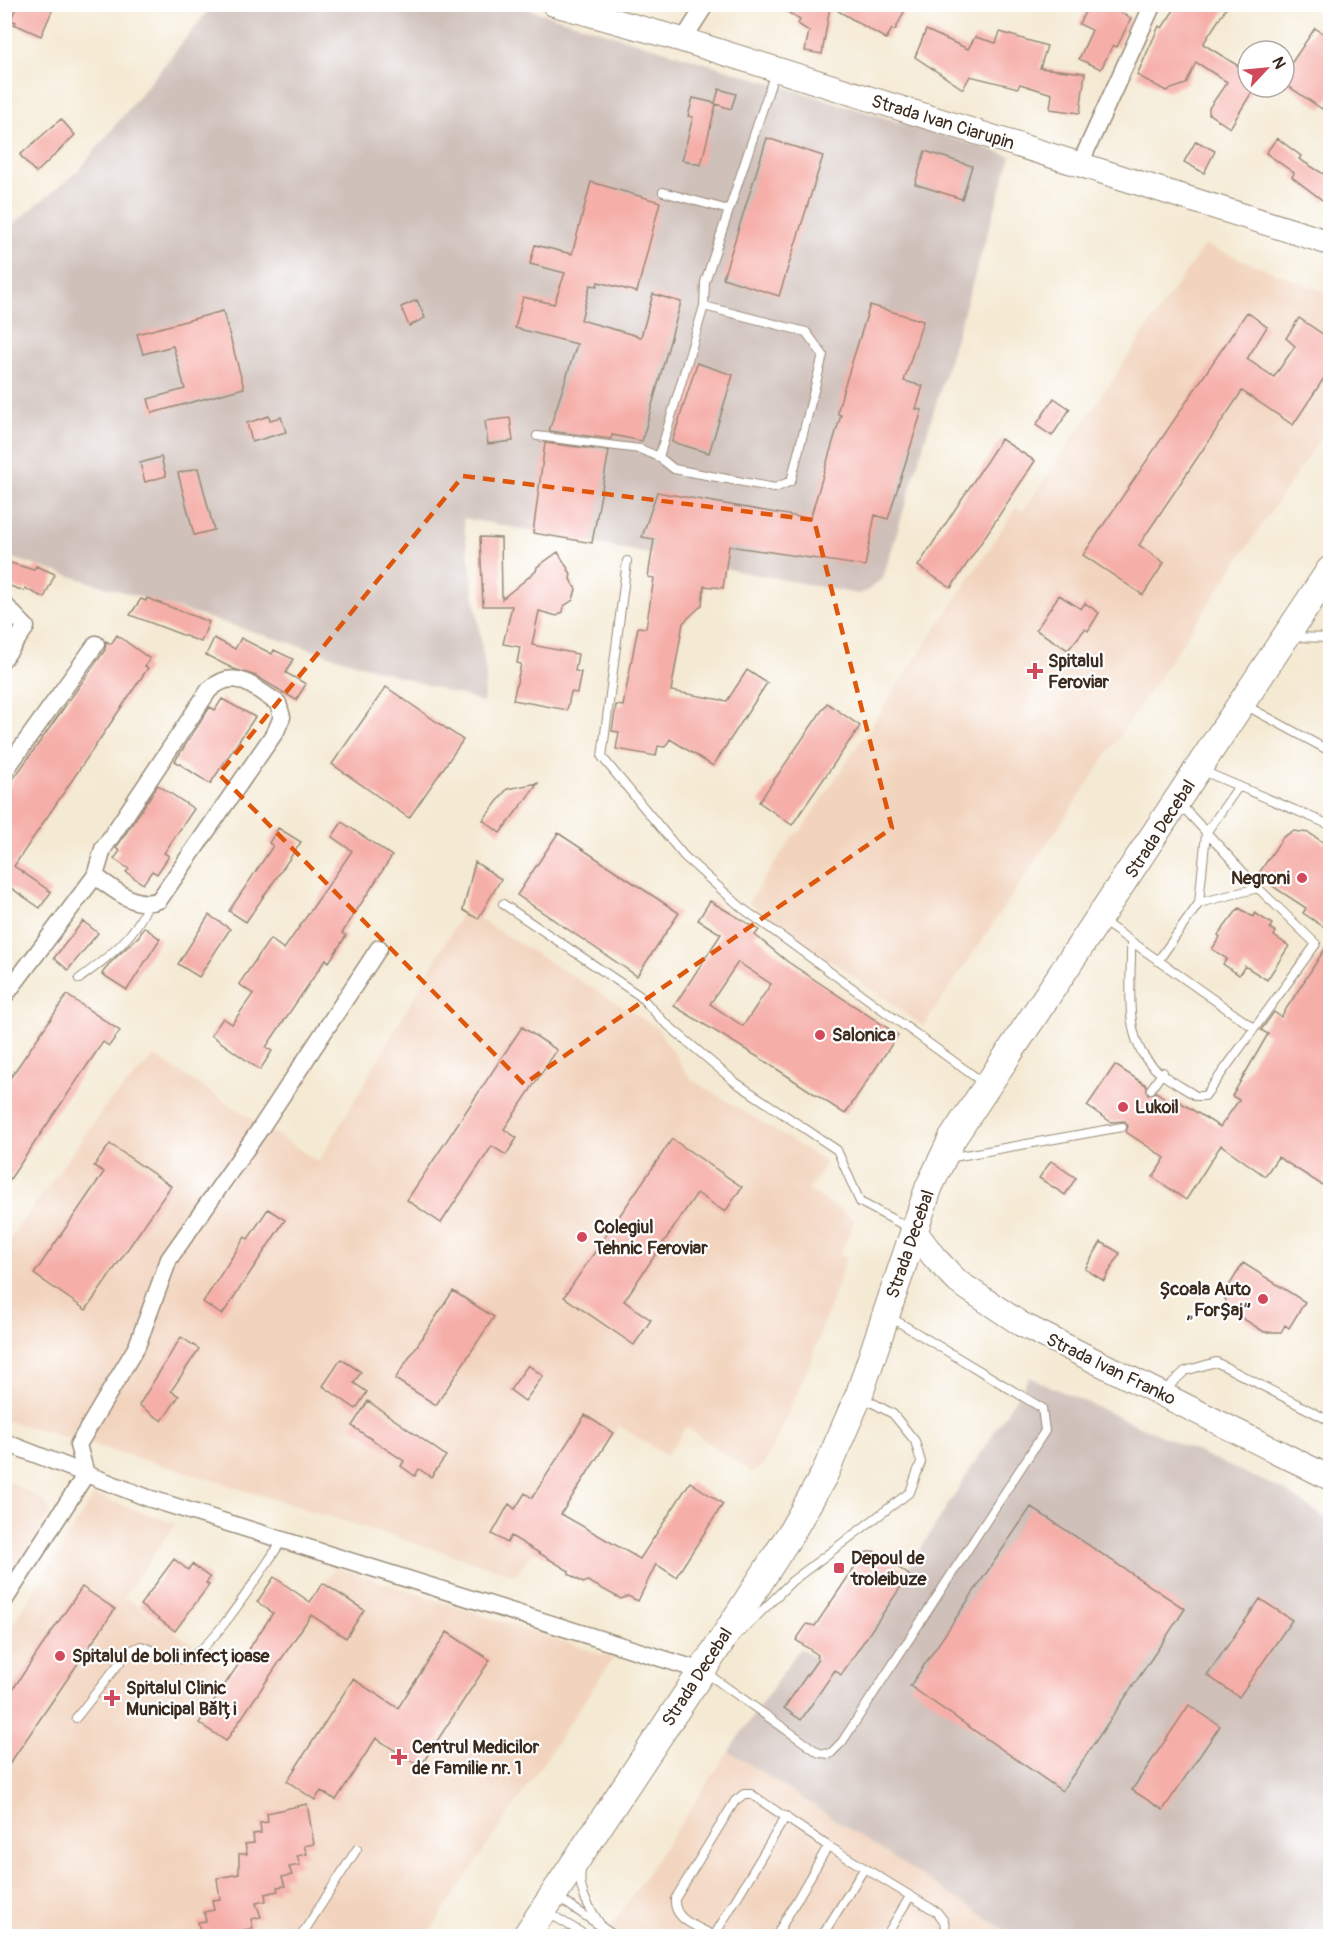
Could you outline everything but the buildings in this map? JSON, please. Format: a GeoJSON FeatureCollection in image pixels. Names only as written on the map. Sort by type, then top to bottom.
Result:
{"type":"FeatureCollection","features":[{"type":"Feature","properties":{"kind":"main road","name":"Strada Decebal"},"geometry":{"type":"LineString","coordinates":[[526,1936],[702,1671],[791,1533],[824,1475],[859,1395],[940,1160],[1330,570]]}},
{"type":"Feature","properties":{"kind":"street","name":"Strada Ivan Ciarupin"},"geometry":{"type":"LineString","coordinates":[[554,4],[683,40],[1330,243]]}},
{"type":"Feature","properties":{"kind":"street"},"geometry":{"type":"LineString","coordinates":[[683,40],[706,4]]}},
{"type":"Feature","properties":{"kind":"street"},"geometry":{"type":"LineString","coordinates":[[1080,164],[1153,4]]}},
{"type":"Feature","properties":{"kind":"street"},"geometry":{"type":"LineString","coordinates":[[4,604],[26,627],[4,658]]}},
{"type":"Feature","properties":{"kind":"street"},"geometry":{"type":"LineString","coordinates":[[4,772],[96,644]]}},
{"type":"Feature","properties":{"kind":"street"},"geometry":{"type":"LineString","coordinates":[[4,997],[94,876],[103,849],[209,690],[220,680],[236,677],[278,703],[282,717],[276,731],[159,900],[148,904],[136,902],[94,876]]}},
{"type":"Feature","properties":{"kind":"street"},"geometry":{"type":"LineString","coordinates":[[4,1601],[86,1474],[78,1445],[137,1346],[169,1259],[260,1129],[379,948]]}},
{"type":"Feature","properties":{"kind":"street","name":"Strada Ivan Franko"},"geometry":{"type":"LineString","coordinates":[[914,1230],[934,1257],[958,1282],[1021,1324],[1330,1478]]}},
{"type":"Feature","properties":{"kind":"street"},"geometry":{"type":"LineString","coordinates":[[4,1442],[148,1498],[702,1671]]}},
{"type":"Feature","properties":{"kind":"lane"},"geometry":{"type":"LineString","coordinates":[[659,457],[704,306],[705,282],[776,69]]}},
{"type":"Feature","properties":{"kind":"lane"},"geometry":{"type":"LineString","coordinates":[[663,192],[729,210]]}},
{"type":"Feature","properties":{"kind":"lane"},"geometry":{"type":"LineString","coordinates":[[537,436],[640,449],[659,457],[674,470],[776,488],[791,481],[823,355],[806,332],[704,306]]}},
{"type":"Feature","properties":{"kind":"lane"},"geometry":{"type":"LineString","coordinates":[[627,561],[602,758],[684,856],[742,908],[987,1086]]}},
{"type":"Feature","properties":{"kind":"lane"},"geometry":{"type":"LineString","coordinates":[[1286,637],[1330,638]]}},
{"type":"Feature","properties":{"kind":"lane"},"geometry":{"type":"LineString","coordinates":[[1242,704],[1324,748],[1330,747]]}},
{"type":"Feature","properties":{"kind":"lane"},"geometry":{"type":"LineString","coordinates":[[1200,769],[1330,825]]}},
{"type":"Feature","properties":{"kind":"lane"},"geometry":{"type":"LineString","coordinates":[[1158,961],[1199,903],[1206,833],[1239,786]]}},
{"type":"Feature","properties":{"kind":"lane"},"geometry":{"type":"LineString","coordinates":[[1131,942],[1132,1017],[1137,1042],[1147,1061],[1196,1096],[1205,1096],[1316,945],[1258,888],[1178,802]]}},
{"type":"Feature","properties":{"kind":"lane"},"geometry":{"type":"LineString","coordinates":[[1199,903],[1258,888]]}},
{"type":"Feature","properties":{"kind":"lane"},"geometry":{"type":"LineString","coordinates":[[79,979],[110,955],[139,926],[148,904]]}},
{"type":"Feature","properties":{"kind":"lane"},"geometry":{"type":"LineString","coordinates":[[503,904],[640,996],[663,1021],[735,1082],[837,1150],[860,1202],[914,1230]]}},
{"type":"Feature","properties":{"kind":"lane"},"geometry":{"type":"LineString","coordinates":[[1100,920],[1254,1028]]}},
{"type":"Feature","properties":{"kind":"lane"},"geometry":{"type":"LineString","coordinates":[[1151,1089],[1163,1072]]}},
{"type":"Feature","properties":{"kind":"lane"},"geometry":{"type":"LineString","coordinates":[[940,1160],[1122,1127]]}},
{"type":"Feature","properties":{"kind":"lane"},"geometry":{"type":"LineString","coordinates":[[859,1395],[893,1414],[915,1441],[921,1462],[910,1492],[792,1581],[702,1671],[819,1753],[830,1754],[842,1742],[1046,1431],[1042,1408],[886,1314]]}},
{"type":"Feature","properties":{"kind":"lane"},"geometry":{"type":"LineString","coordinates":[[1161,1394],[1185,1371],[1216,1362],[1330,1421]]}},
{"type":"Feature","properties":{"kind":"lane"},"geometry":{"type":"LineString","coordinates":[[76,1718],[128,1652],[141,1646],[177,1659],[187,1659],[208,1646],[282,1541]]}},
{"type":"Feature","properties":{"kind":"lane"},"geometry":{"type":"LineString","coordinates":[[786,1816],[714,1936],[681,1918],[675,1907],[675,1899],[735,1801],[744,1794],[751,1794],[786,1816],[828,1846],[909,1898],[937,1912],[944,1922],[946,1933],[944,1936]]}},
{"type":"Feature","properties":{"kind":"lane"},"geometry":{"type":"LineString","coordinates":[[776,1936],[828,1846]]}},
{"type":"Feature","properties":{"kind":"lane"},"geometry":{"type":"LineString","coordinates":[[301,1936],[357,1849]]}},
{"type":"Feature","properties":{"kind":"lane"},"geometry":{"type":"LineString","coordinates":[[583,1852],[580,1880],[583,1895],[605,1932]]}},
{"type":"Feature","properties":{"kind":"lane"},"geometry":{"type":"LineString","coordinates":[[822,1936],[864,1869]]}},
{"type":"Feature","properties":{"kind":"lane"},"geometry":{"type":"LineString","coordinates":[[886,1936],[909,1898]]}},
{"type":"Feature","properties":{"kind":"lane"},"geometry":{"type":"LineString","coordinates":[[550,1903],[615,1936]]}},
{"type":"Feature","properties":{"kind":"lane"},"geometry":{"type":"LineString","coordinates":[[550,1903],[587,1936]]}},
{"type":"Feature","properties":{"kind":"lane"},"geometry":{"type":"LineString","coordinates":[[565,1936],[573,1936]]}},
{"type":"Feature","properties":{"kind":"highlighted area"},"geometry":{"type":"Polygon","coordinates":[[[463,476],[814,520],[892,828],[524,1084],[219,774],[463,476]]]}},
{"type":"Feature","properties":{"kind":"shaded area"},"geometry":{"type":"Polygon","coordinates":[[[213,5],[515,5],[1011,156],[883,578],[867,591],[858,594],[463,518],[486,675],[483,702],[5,556],[5,231],[79,170],[213,5]]]}},
{"type":"Feature","properties":{"kind":"shaded area","name":"Spitalul Feroviar"},"geometry":{"type":"Polygon","coordinates":[[[1204,245],[1330,294],[1330,424],[924,1026],[748,903],[794,835],[801,831],[1017,507],[1023,511],[1204,245]]]}},
{"type":"Feature","properties":{"kind":"shaded area","name":"Colegiul Tehnic Feroviar"},"geometry":{"type":"Polygon","coordinates":[[[464,910],[656,1027],[691,1079],[826,1162],[809,1190],[855,1220],[840,1254],[846,1258],[811,1362],[764,1465],[752,1473],[686,1427],[666,1456],[619,1425],[534,1555],[531,1554],[516,1575],[183,1471],[5,1420],[5,1246],[104,1108],[155,1056],[319,1162],[464,910]]]}},
{"type":"Feature","properties":{"kind":"shaded area","name":"Depoul de troleibuze"},"geometry":{"type":"Polygon","coordinates":[[[1029,1377],[1283,1490],[1330,1521],[1330,1936],[1014,1936],[729,1751],[800,1648],[840,1676],[1029,1377]]]}},
{"type":"Feature","properties":{"kind":"shaded area"},"geometry":{"type":"Polygon","coordinates":[[[5,1479],[42,1500],[49,1508],[50,1515],[5,1586],[5,1479]]]}},
{"type":"Feature","properties":{"kind":"shaded area","name":"Spitalul Clinic Municipal Bălți"},"geometry":{"type":"Polygon","coordinates":[[[94,1495],[176,1524],[124,1597],[235,1674],[306,1612],[335,1567],[613,1658],[427,1936],[5,1936],[4,1638],[94,1495]]]}},
{"type":"Feature","properties":{"kind":"shaded area"},"geometry":{"type":"Polygon","coordinates":[[[729,1751],[1014,1936],[605,1936],[729,1751]]]}},
{"type":"Feature","properties":{"kind":"place","name":"Spitalul Feroviar"},"geometry":{"type":"Point","coordinates":[1035,671]}},
{"type":"Feature","properties":{"kind":"place","name":"Negroni"},"geometry":{"type":"Point","coordinates":[1302,878]}},
{"type":"Feature","properties":{"kind":"place","name":"Salonica"},"geometry":{"type":"Point","coordinates":[820,1035]}},
{"type":"Feature","properties":{"kind":"place","name":"Lukoil"},"geometry":{"type":"Point","coordinates":[1123,1107]}},
{"type":"Feature","properties":{"kind":"place","name":"Colegiul Tehnic Feroviar"},"geometry":{"type":"Point","coordinates":[582,1237]}},
{"type":"Feature","properties":{"kind":"place","name":"Școala Auto „ForȘaj”"},"geometry":{"type":"Point","coordinates":[1263,1299]}},
{"type":"Feature","properties":{"kind":"place","name":"Depoul de troleibuze"},"geometry":{"type":"Point","coordinates":[839,1568]}},
{"type":"Feature","properties":{"kind":"place","name":"Spitalul de boli infecțioase"},"geometry":{"type":"Point","coordinates":[60,1656]}},
{"type":"Feature","properties":{"kind":"place","name":"Spitalul Clinic Municipal Bălți"},"geometry":{"type":"Point","coordinates":[112,1698]}},
{"type":"Feature","properties":{"kind":"place","name":"Centrul Medicilor de Familie nr. 1"},"geometry":{"type":"Point","coordinates":[399,1757]}}]}
